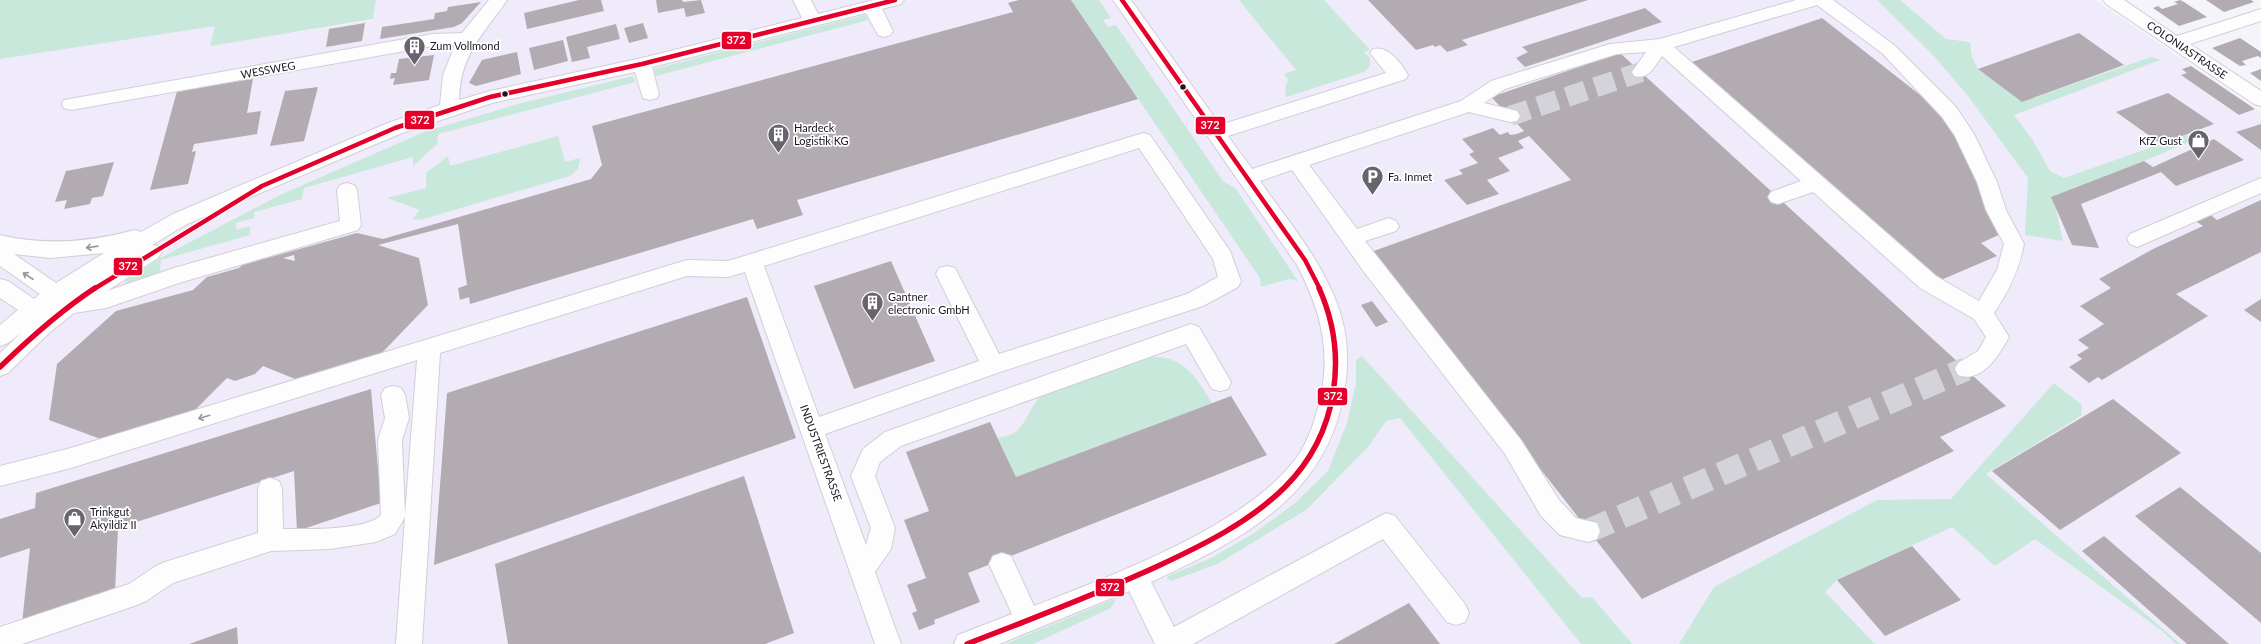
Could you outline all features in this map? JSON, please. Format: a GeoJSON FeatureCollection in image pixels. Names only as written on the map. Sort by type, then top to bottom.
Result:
{"type":"FeatureCollection","features":[{"type":"Feature","properties":{"kind":"street"},"geometry":{"type":"LineString","coordinates":[[449,109],[449,91],[454,64],[466,39],[498,0]]}},
{"type":"Feature","properties":{"kind":"street"},"geometry":{"type":"LineString","coordinates":[[802,0],[813,21]]}},
{"type":"Feature","properties":{"kind":"street"},"geometry":{"type":"LineString","coordinates":[[0,367],[40,328],[61,301],[88,272],[180,219],[262,186],[395,128],[449,109],[552,83],[642,64],[895,0]]}},
{"type":"Feature","properties":{"kind":"street"},"geometry":{"type":"LineString","coordinates":[[967,644],[1135,577],[1187,552],[1243,520],[1278,494],[1306,463],[1325,426],[1338,361],[1334,325],[1322,289],[1305,260],[1122,0]]}},
{"type":"Feature","properties":{"kind":"street"},"geometry":{"type":"LineString","coordinates":[[1247,178],[1468,105],[1498,86],[1616,48],[1661,45],[1815,0]]}},
{"type":"Feature","properties":{"kind":"street"},"geometry":{"type":"LineString","coordinates":[[1822,0],[1888,48],[1949,112],[1964,134],[1987,182],[1996,210],[2014,244],[2008,270],[1997,292],[1982,313]]}},
{"type":"Feature","properties":{"kind":"street","name":"COLONIASTRASSE"},"geometry":{"type":"LineString","coordinates":[[2112,0],[2261,100]]}},
{"type":"Feature","properties":{"kind":"street"},"geometry":{"type":"LineString","coordinates":[[872,6],[884,30]]}},
{"type":"Feature","properties":{"kind":"street"},"geometry":{"type":"LineString","coordinates":[[2176,42],[2261,15]]}},
{"type":"Feature","properties":{"kind":"street","name":"WESSWEG"},"geometry":{"type":"LineString","coordinates":[[71,104],[433,40],[466,39]]}},
{"type":"Feature","properties":{"kind":"street"},"geometry":{"type":"LineString","coordinates":[[1635,67],[1661,45]]}},
{"type":"Feature","properties":{"kind":"street"},"geometry":{"type":"LineString","coordinates":[[1661,45],[1928,282],[1982,313],[1998,337],[1986,357],[1966,369]]}},
{"type":"Feature","properties":{"kind":"street"},"geometry":{"type":"LineString","coordinates":[[1216,133],[1399,75],[1380,53]]}},
{"type":"Feature","properties":{"kind":"street"},"geometry":{"type":"LineString","coordinates":[[642,64],[650,94]]}},
{"type":"Feature","properties":{"kind":"street"},"geometry":{"type":"LineString","coordinates":[[1468,105],[1504,110]]}},
{"type":"Feature","properties":{"kind":"street"},"geometry":{"type":"LineString","coordinates":[[0,476],[105,448],[687,268],[728,269],[1143,140],[1223,257],[1230,281],[1195,300],[993,365],[812,429]]}},
{"type":"Feature","properties":{"kind":"street"},"geometry":{"type":"LineString","coordinates":[[1296,162],[1371,266],[1513,447],[1550,508],[1569,527],[1588,531]]}},
{"type":"Feature","properties":{"kind":"street"},"geometry":{"type":"LineString","coordinates":[[1778,197],[1816,182]]}},
{"type":"Feature","properties":{"kind":"street"},"geometry":{"type":"LineString","coordinates":[[2137,239],[2261,185]]}},
{"type":"Feature","properties":{"kind":"street"},"geometry":{"type":"LineString","coordinates":[[0,337],[34,310],[61,301],[126,267],[262,186]]}},
{"type":"Feature","properties":{"kind":"street"},"geometry":{"type":"LineString","coordinates":[[0,255],[61,301],[106,300],[174,276],[351,225],[347,190]]}},
{"type":"Feature","properties":{"kind":"street"},"geometry":{"type":"LineString","coordinates":[[1352,238],[1388,226]]}},
{"type":"Feature","properties":{"kind":"street"},"geometry":{"type":"LineString","coordinates":[[0,243],[30,249],[52,251],[102,245],[157,232]]}},
{"type":"Feature","properties":{"kind":"street","name":"INDUSTRIESTRASSE"},"geometry":{"type":"LineString","coordinates":[[752,261],[888,644]]}},
{"type":"Feature","properties":{"kind":"street"},"geometry":{"type":"LineString","coordinates":[[947,274],[993,365]]}},
{"type":"Feature","properties":{"kind":"street"},"geometry":{"type":"LineString","coordinates":[[0,287],[34,310]]}},
{"type":"Feature","properties":{"kind":"street"},"geometry":{"type":"LineString","coordinates":[[862,569],[878,549],[883,528],[863,476],[871,456],[893,439],[1191,333],[1220,382]]}},
{"type":"Feature","properties":{"kind":"street"},"geometry":{"type":"LineString","coordinates":[[409,644],[429,347]]}},
{"type":"Feature","properties":{"kind":"street"},"geometry":{"type":"LineString","coordinates":[[0,639],[138,592],[165,574],[271,540],[319,539],[359,535],[385,527],[393,518],[390,440],[397,418],[393,395]]}},
{"type":"Feature","properties":{"kind":"street"},"geometry":{"type":"LineString","coordinates":[[270,488],[271,540]]}},
{"type":"Feature","properties":{"kind":"street"},"geometry":{"type":"LineString","coordinates":[[1135,577],[1169,644],[1386,524],[1456,613]]}},
{"type":"Feature","properties":{"kind":"street"},"geometry":{"type":"LineString","coordinates":[[1002,564],[1028,620]]}},
{"type":"Feature","properties":{"kind":"shaded area"},"geometry":{"type":"Polygon","coordinates":[[[376,0],[2095,0],[2261,113],[2261,644],[0,644],[0,59],[216,25],[211,46],[373,20],[376,0]]]}},
{"type":"Feature","properties":{"kind":"green space"},"geometry":{"type":"Polygon","coordinates":[[[0,0],[376,0],[373,19],[210,46],[215,26],[0,59],[0,0]]]}},
{"type":"Feature","properties":{"kind":"green space"},"geometry":{"type":"Polygon","coordinates":[[[1071,0],[1099,0],[1111,18],[1103,20],[1108,27],[1116,25],[1223,181],[1236,189],[1298,281],[1289,279],[1261,287],[1260,278],[1071,0]]]}},
{"type":"Feature","properties":{"kind":"green space"},"geometry":{"type":"Polygon","coordinates":[[[1239,0],[1324,0],[1370,50],[1364,52],[1370,58],[1370,66],[1364,72],[1286,97],[1285,88],[1288,80],[1284,74],[1296,70],[1239,0]]]}},
{"type":"Feature","properties":{"kind":"green space"},"geometry":{"type":"Polygon","coordinates":[[[1877,0],[1900,0],[1946,39],[1970,42],[1972,57],[1978,69],[2022,102],[2151,57],[2160,60],[2014,115],[2032,139],[2050,171],[2064,178],[2201,130],[2208,134],[2144,161],[2051,197],[2054,201],[2063,241],[2025,235],[2028,178],[1968,96],[1934,56],[1877,0]]]}},
{"type":"Feature","properties":{"kind":"green space"},"geometry":{"type":"Polygon","coordinates":[[[865,15],[868,20],[656,76],[654,69],[865,15]]]}},
{"type":"Feature","properties":{"kind":"green space"},"geometry":{"type":"Polygon","coordinates":[[[633,76],[635,82],[438,134],[437,144],[413,166],[413,157],[304,188],[302,199],[254,212],[254,218],[236,223],[236,230],[250,226],[250,235],[161,260],[160,272],[124,284],[126,280],[160,258],[280,195],[424,132],[518,104],[633,76]]]}},
{"type":"Feature","properties":{"kind":"green space"},"geometry":{"type":"Polygon","coordinates":[[[558,136],[565,162],[580,158],[578,169],[570,176],[420,220],[412,219],[420,210],[387,198],[426,188],[426,173],[448,156],[450,166],[558,136]]]}},
{"type":"Feature","properties":{"kind":"green space"},"geometry":{"type":"Polygon","coordinates":[[[1362,356],[1582,598],[1592,597],[1632,644],[1581,644],[1400,418],[1386,421],[1368,447],[1306,510],[1217,564],[1171,581],[1167,579],[1168,576],[1211,558],[1253,534],[1295,503],[1328,471],[1347,423],[1356,383],[1356,360],[1362,356]]]}},
{"type":"Feature","properties":{"kind":"green space"},"geometry":{"type":"Polygon","coordinates":[[[1153,357],[1174,360],[1182,365],[1195,378],[1212,403],[1016,477],[998,438],[1016,432],[1041,396],[1046,392],[1153,357]]]}},
{"type":"Feature","properties":{"kind":"green space"},"geometry":{"type":"Polygon","coordinates":[[[2054,383],[2082,405],[2081,416],[1986,474],[2180,644],[2176,644],[2161,630],[2035,539],[1995,566],[1952,527],[1837,580],[1825,592],[1875,644],[1679,644],[1714,587],[1877,500],[1951,499],[2054,383]]]}},
{"type":"Feature","properties":{"kind":"green space"},"geometry":{"type":"Polygon","coordinates":[[[1117,598],[1111,608],[1033,644],[1005,644],[1117,598]]]}},
{"type":"Feature","properties":{"kind":"building"},"geometry":{"type":"Polygon","coordinates":[[[579,0],[601,0],[604,11],[527,29],[524,13],[579,0]]]}},
{"type":"Feature","properties":{"kind":"building"},"geometry":{"type":"Polygon","coordinates":[[[656,0],[682,0],[683,2],[701,0],[705,13],[686,17],[684,8],[658,13],[656,0]]]}},
{"type":"Feature","properties":{"kind":"building","name":"Hardeck Logistik KG"},"geometry":{"type":"Polygon","coordinates":[[[1019,0],[1071,0],[1138,99],[797,200],[803,215],[757,229],[753,219],[470,304],[469,297],[460,300],[458,288],[467,285],[458,224],[378,245],[419,258],[428,305],[378,357],[300,381],[263,366],[255,374],[235,381],[227,378],[191,414],[106,441],[49,420],[57,364],[116,311],[193,290],[207,277],[239,268],[242,265],[357,233],[383,239],[591,179],[602,165],[592,126],[1013,12],[1008,3],[1019,0]],[[294,255],[283,258],[295,261],[294,255]]]}},
{"type":"Feature","properties":{"kind":"building"},"geometry":{"type":"Polygon","coordinates":[[[1368,0],[1588,0],[1462,40],[1468,45],[1447,52],[1440,45],[1435,47],[1433,45],[1416,50],[1368,0]]]}},
{"type":"Feature","properties":{"kind":"building"},"geometry":{"type":"Polygon","coordinates":[[[2180,0],[2207,17],[2179,26],[2153,8],[2158,6],[2162,9],[2178,4],[2174,2],[2180,0]]]}},
{"type":"Feature","properties":{"kind":"building"},"geometry":{"type":"Polygon","coordinates":[[[2206,0],[2251,0],[2254,2],[2224,12],[2206,0]]]}},
{"type":"Feature","properties":{"kind":"building"},"geometry":{"type":"Polygon","coordinates":[[[481,2],[462,23],[454,27],[380,39],[382,27],[434,19],[435,13],[447,11],[448,7],[481,2]]]}},
{"type":"Feature","properties":{"kind":"building"},"geometry":{"type":"Polygon","coordinates":[[[1645,8],[1662,22],[1525,67],[1516,58],[1528,52],[1522,47],[1645,8]]]}},
{"type":"Feature","properties":{"kind":"building"},"geometry":{"type":"Polygon","coordinates":[[[1822,18],[1943,113],[2003,233],[1981,243],[1997,256],[1941,280],[1692,62],[1822,18]]]}},
{"type":"Feature","properties":{"kind":"building"},"geometry":{"type":"Polygon","coordinates":[[[365,23],[362,41],[326,47],[329,29],[365,23]]]}},
{"type":"Feature","properties":{"kind":"building"},"geometry":{"type":"Polygon","coordinates":[[[643,23],[648,38],[629,43],[624,28],[643,23]]]}},
{"type":"Feature","properties":{"kind":"building"},"geometry":{"type":"Polygon","coordinates":[[[616,24],[620,39],[587,47],[590,58],[572,62],[566,37],[616,24]]]}},
{"type":"Feature","properties":{"kind":"building"},"geometry":{"type":"Polygon","coordinates":[[[2079,33],[2124,65],[2022,102],[1978,69],[2079,33]]]}},
{"type":"Feature","properties":{"kind":"building"},"geometry":{"type":"Polygon","coordinates":[[[2240,38],[2261,52],[2261,58],[2258,56],[2242,61],[2246,65],[2240,66],[2212,48],[2240,38]]]}},
{"type":"Feature","properties":{"kind":"building"},"geometry":{"type":"Polygon","coordinates":[[[563,40],[568,61],[534,70],[529,48],[563,40]]]}},
{"type":"Feature","properties":{"kind":"building"},"geometry":{"type":"Polygon","coordinates":[[[517,52],[521,74],[476,86],[469,83],[482,60],[517,52]]]}},
{"type":"Feature","properties":{"kind":"building"},"geometry":{"type":"Polygon","coordinates":[[[1620,53],[2006,406],[1940,437],[1954,451],[1642,599],[1371,252],[1571,180],[1529,136],[1518,141],[1524,148],[1498,158],[1510,171],[1487,180],[1499,194],[1467,205],[1444,180],[1463,174],[1459,170],[1478,163],[1469,154],[1474,152],[1462,139],[1493,128],[1500,135],[1508,132],[1510,135],[1517,134],[1524,131],[1491,97],[1620,53]]]}},
{"type":"Feature","properties":{"kind":"building","name":"Zum Vollmond"},"geometry":{"type":"Polygon","coordinates":[[[434,55],[429,80],[393,85],[395,78],[390,79],[391,73],[396,73],[399,59],[434,55]]]}},
{"type":"Feature","properties":{"kind":"building"},"geometry":{"type":"Polygon","coordinates":[[[2191,66],[2255,109],[2239,115],[2181,75],[2187,73],[2182,69],[2191,66]]]}},
{"type":"Feature","properties":{"kind":"building"},"geometry":{"type":"Polygon","coordinates":[[[2261,69],[2261,81],[2250,73],[2261,69]]]}},
{"type":"Feature","properties":{"kind":"building"},"geometry":{"type":"Polygon","coordinates":[[[253,79],[247,113],[261,111],[257,134],[194,144],[192,152],[196,151],[188,184],[150,190],[177,91],[253,79]]]}},
{"type":"Feature","properties":{"kind":"building"},"geometry":{"type":"Polygon","coordinates":[[[318,87],[304,141],[270,146],[285,91],[318,87]]]}},
{"type":"Feature","properties":{"kind":"building"},"geometry":{"type":"Polygon","coordinates":[[[2168,93],[2214,124],[2161,144],[2116,112],[2168,93]]]}},
{"type":"Feature","properties":{"kind":"building"},"geometry":{"type":"Polygon","coordinates":[[[2261,124],[2261,150],[2236,132],[2261,124]]]}},
{"type":"Feature","properties":{"kind":"building"},"geometry":{"type":"Polygon","coordinates":[[[2214,139],[2244,160],[2176,186],[2161,172],[2081,204],[2099,248],[2072,245],[2051,197],[2144,161],[2153,167],[2214,139]]]}},
{"type":"Feature","properties":{"kind":"building"},"geometry":{"type":"Polygon","coordinates":[[[114,162],[103,196],[92,198],[90,204],[64,209],[67,200],[55,202],[66,171],[114,162]]]}},
{"type":"Feature","properties":{"kind":"building"},"geometry":{"type":"Polygon","coordinates":[[[2261,200],[2261,252],[2176,294],[2208,316],[2102,380],[2098,377],[2089,383],[2069,367],[2082,359],[2077,355],[2089,348],[2078,340],[2104,324],[2080,306],[2111,288],[2099,279],[2153,249],[2203,226],[2194,220],[2208,213],[2217,220],[2261,200]]]}},
{"type":"Feature","properties":{"kind":"building","name":"Gantner electronic GmbH"},"geometry":{"type":"Polygon","coordinates":[[[891,261],[935,361],[854,389],[814,286],[891,261]]]}},
{"type":"Feature","properties":{"kind":"building"},"geometry":{"type":"Polygon","coordinates":[[[747,297],[796,438],[434,565],[447,393],[747,297]]]}},
{"type":"Feature","properties":{"kind":"building"},"geometry":{"type":"Polygon","coordinates":[[[2261,299],[2261,322],[2244,310],[2261,299]]]}},
{"type":"Feature","properties":{"kind":"building"},"geometry":{"type":"Polygon","coordinates":[[[1372,301],[1388,322],[1376,327],[1361,305],[1372,301]]]}},
{"type":"Feature","properties":{"kind":"building"},"geometry":{"type":"Polygon","coordinates":[[[371,389],[381,503],[297,531],[294,471],[118,528],[115,592],[22,623],[30,548],[0,558],[0,519],[35,508],[36,493],[371,389]]]}},
{"type":"Feature","properties":{"kind":"building"},"geometry":{"type":"Polygon","coordinates":[[[1231,396],[1267,455],[968,573],[980,602],[934,620],[935,624],[919,630],[912,613],[917,611],[907,585],[926,578],[904,520],[929,511],[906,452],[990,422],[1016,477],[1231,396]]]}},
{"type":"Feature","properties":{"kind":"building"},"geometry":{"type":"Polygon","coordinates":[[[2113,399],[2181,453],[2060,530],[1992,471],[2113,399]]]}},
{"type":"Feature","properties":{"kind":"building"},"geometry":{"type":"Polygon","coordinates":[[[744,476],[794,633],[765,644],[508,644],[495,564],[744,476]]]}},
{"type":"Feature","properties":{"kind":"building"},"geometry":{"type":"Polygon","coordinates":[[[2180,487],[2261,553],[2261,623],[2135,516],[2180,487]]]}},
{"type":"Feature","properties":{"kind":"building"},"geometry":{"type":"Polygon","coordinates":[[[2104,536],[2229,644],[2187,644],[2082,551],[2104,536]]]}},
{"type":"Feature","properties":{"kind":"building"},"geometry":{"type":"Polygon","coordinates":[[[1912,546],[1961,600],[1885,636],[1837,580],[1912,546]]]}},
{"type":"Feature","properties":{"kind":"building"},"geometry":{"type":"Polygon","coordinates":[[[1409,603],[1440,644],[1334,644],[1409,603]]]}},
{"type":"Feature","properties":{"kind":"building"},"geometry":{"type":"Polygon","coordinates":[[[237,627],[238,644],[189,644],[237,627]]]}},
{"type":"Feature","properties":{"kind":"tunnel"},"geometry":{"type":"LineString","coordinates":[[1510,116],[1641,72]]}},
{"type":"Feature","properties":{"kind":"tunnel"},"geometry":{"type":"LineString","coordinates":[[1588,531],[1966,369]]}},
{"type":"Feature","properties":{"kind":"transit line","name":"372"},"geometry":{"type":"LineString","coordinates":[[0,367],[40,328],[66,307],[127,267],[262,186],[395,128],[490,97],[642,64],[895,0]]}},
{"type":"Feature","properties":{"kind":"transit line","name":"372"},"geometry":{"type":"LineString","coordinates":[[967,644],[1084,598],[1171,560],[1199,546],[1251,515],[1286,486],[1308,460],[1325,425],[1331,405],[1335,385],[1336,346],[1328,309],[1314,276],[1305,260],[1122,0]]}},
{"type":"Feature","properties":{"kind":"place","name":"Zum Vollmond"},"geometry":{"type":"Point","coordinates":[415,66]}},
{"type":"Feature","properties":{"kind":"place","name":"Hardeck Logistik KG"},"geometry":{"type":"Point","coordinates":[779,154]}},
{"type":"Feature","properties":{"kind":"place","name":"KfZ Gust"},"geometry":{"type":"Point","coordinates":[2198,160]}},
{"type":"Feature","properties":{"kind":"place","name":"Fa. Inmet"},"geometry":{"type":"Point","coordinates":[1373,196]}},
{"type":"Feature","properties":{"kind":"place","name":"Gantner electronic GmbH"},"geometry":{"type":"Point","coordinates":[873,322]}},
{"type":"Feature","properties":{"kind":"place","name":"Trinkgut Akyildiz II"},"geometry":{"type":"Point","coordinates":[75,538]}}]}
